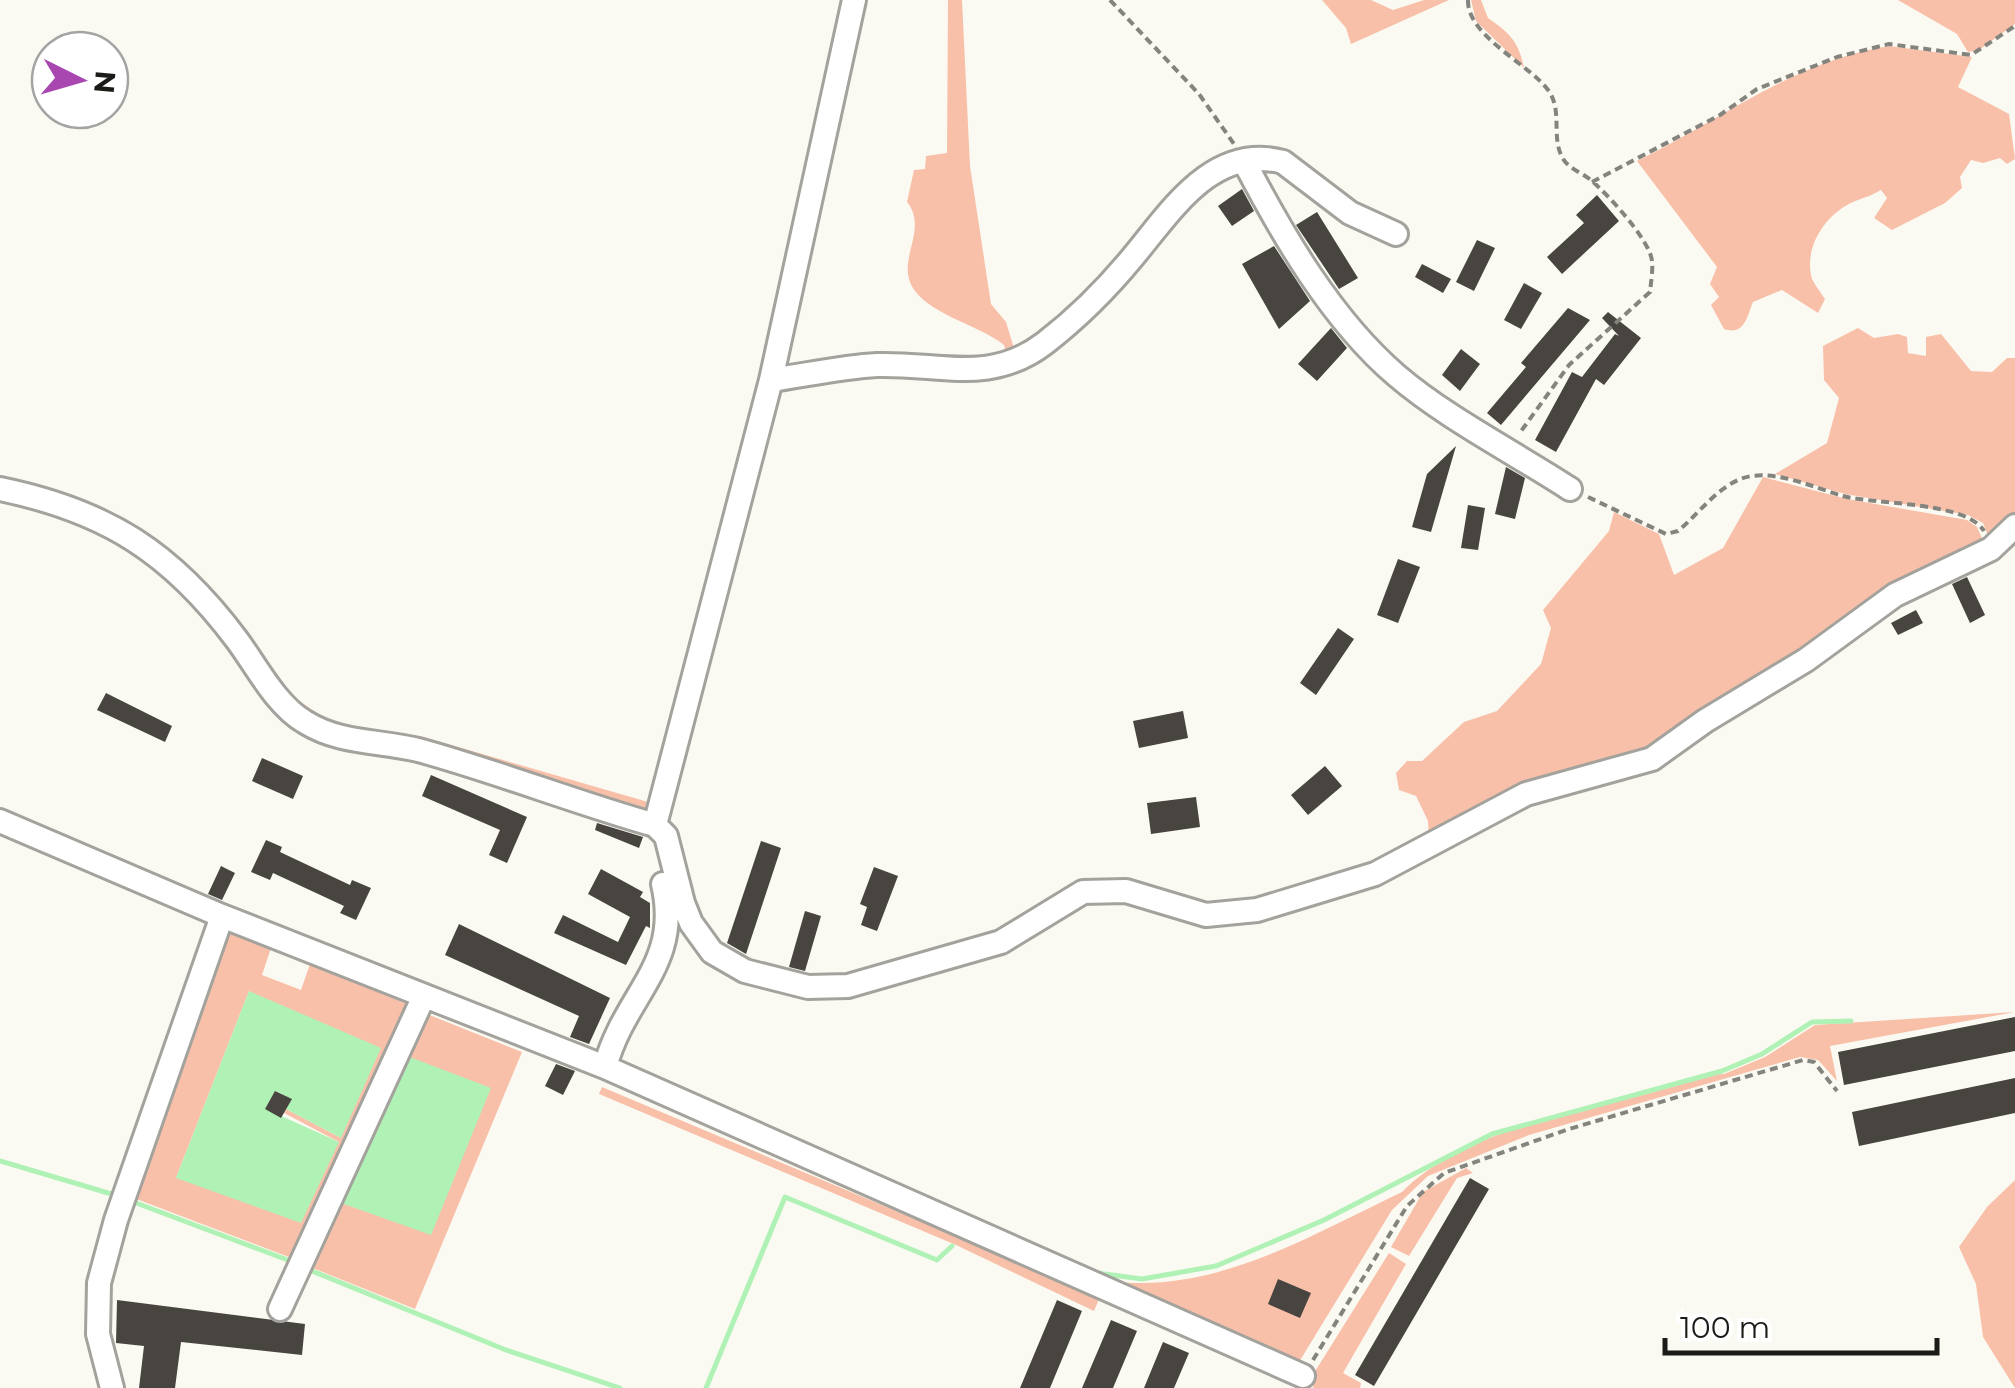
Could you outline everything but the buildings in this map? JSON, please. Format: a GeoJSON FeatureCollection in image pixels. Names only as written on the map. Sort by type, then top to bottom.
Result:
{"type":"FeatureCollection","features":[{"type":"Feature","properties":{"kind":"street"},"geometry":{"type":"LineString","coordinates":[[655,825],[771,380],[854,0]]}},
{"type":"Feature","properties":{"kind":"street"},"geometry":{"type":"LineString","coordinates":[[771,380],[874,366],[992,369],[1014,364],[1047,342],[1088,303],[1131,259],[1188,189],[1221,168],[1245,162],[1272,159],[1297,168],[1350,212],[1396,234]]}},
{"type":"Feature","properties":{"kind":"street"},"geometry":{"type":"LineString","coordinates":[[1245,162],[1270,212],[1342,315],[1396,374],[1570,489]]}},
{"type":"Feature","properties":{"kind":"street"},"geometry":{"type":"LineString","coordinates":[[0,489],[90,513],[156,553],[199,593],[278,696],[309,725],[344,740],[445,758],[655,825],[666,836],[691,923],[712,952],[745,971],[808,987],[848,986],[1001,942],[1084,892],[1126,891],[1184,911],[1230,916],[1375,874],[1526,794],[1652,759],[1705,720],[1806,660],[1895,596],[1991,549],[2015,526]]}},
{"type":"Feature","properties":{"kind":"street"},"geometry":{"type":"LineString","coordinates":[[0,821],[222,916],[605,1067],[1303,1376]]}},
{"type":"Feature","properties":{"kind":"street"},"geometry":{"type":"LineString","coordinates":[[605,1067],[615,1030],[651,973],[669,929],[670,915],[657,856]]}},
{"type":"Feature","properties":{"kind":"street"},"geometry":{"type":"LineString","coordinates":[[112,1388],[98,1334],[98,1282],[222,916]]}},
{"type":"Feature","properties":{"kind":"street"},"geometry":{"type":"LineString","coordinates":[[280,1309],[424,996]]}},
{"type":"Feature","properties":{"kind":"path"},"geometry":{"type":"LineString","coordinates":[[1110,0],[1220,120],[1245,162]]}},
{"type":"Feature","properties":{"kind":"path"},"geometry":{"type":"LineString","coordinates":[[1468,0],[1476,25],[1498,42],[1514,64],[1546,86],[1556,107],[1556,138],[1563,160],[1592,182],[1627,219],[1652,257],[1650,292],[1568,365],[1509,449]]}},
{"type":"Feature","properties":{"kind":"path"},"geometry":{"type":"LineString","coordinates":[[1592,182],[1720,115],[1757,89],[1837,57],[1889,44],[1972,54],[2015,26]]}},
{"type":"Feature","properties":{"kind":"path"},"geometry":{"type":"LineString","coordinates":[[1570,489],[1666,534],[1678,530],[1736,480],[1766,475],[1847,497],[1922,506],[1968,518],[1982,525],[1991,549]]}},
{"type":"Feature","properties":{"kind":"path"},"geometry":{"type":"LineString","coordinates":[[1303,1376],[1407,1206],[1444,1173],[1569,1129],[1803,1060],[1814,1062],[1836,1092]]}},
{"type":"Feature","properties":{"kind":"shaded area"},"geometry":{"type":"Polygon","coordinates":[[[948,0],[962,0],[970,166],[991,304],[1006,322],[1014,348],[1008,361],[1004,345],[933,307],[909,280],[915,224],[907,202],[914,170],[925,169],[926,156],[947,153],[948,0]]]}},
{"type":"Feature","properties":{"kind":"shaded area"},"geometry":{"type":"Polygon","coordinates":[[[1322,0],[1371,0],[1393,10],[1424,0],[1449,0],[1351,44],[1346,28],[1322,0]]]}},
{"type":"Feature","properties":{"kind":"shaded area"},"geometry":{"type":"Polygon","coordinates":[[[1471,0],[1481,0],[1488,18],[1512,38],[1524,68],[1476,21],[1471,0]]]}},
{"type":"Feature","properties":{"kind":"shaded area"},"geometry":{"type":"Polygon","coordinates":[[[1898,0],[2015,0],[2015,24],[1979,50],[1968,52],[1957,34],[1898,0]]]}},
{"type":"Feature","properties":{"kind":"shaded area"},"geometry":{"type":"Polygon","coordinates":[[[1889,46],[1972,57],[1958,87],[2009,114],[2015,159],[2007,164],[2000,158],[1983,163],[1971,160],[1960,177],[1962,188],[1945,203],[1892,230],[1874,218],[1887,198],[1881,190],[1843,207],[1819,233],[1811,255],[1812,279],[1825,299],[1818,313],[1782,290],[1753,302],[1747,319],[1737,330],[1724,329],[1711,305],[1719,297],[1710,284],[1717,267],[1637,161],[1790,78],[1854,54],[1889,46]]]}},
{"type":"Feature","properties":{"kind":"shaded area"},"geometry":{"type":"Polygon","coordinates":[[[1858,328],[1874,338],[1898,334],[1907,337],[1908,353],[1926,356],[1926,337],[1941,334],[1971,371],[1992,372],[2007,358],[2015,358],[2015,518],[1990,541],[1983,523],[1968,515],[1845,494],[1775,474],[1827,443],[1839,398],[1824,380],[1823,346],[1858,328]]]}},
{"type":"Feature","properties":{"kind":"shaded area"},"geometry":{"type":"Polygon","coordinates":[[[1763,477],[1847,499],[1967,520],[1977,527],[1985,545],[1670,740],[1429,840],[1428,821],[1416,796],[1399,790],[1396,773],[1407,761],[1422,761],[1464,722],[1497,711],[1541,664],[1551,628],[1543,610],[1609,531],[1614,512],[1659,534],[1674,575],[1723,548],[1763,477]]]}},
{"type":"Feature","properties":{"kind":"shaded area"},"geometry":{"type":"Polygon","coordinates":[[[174,558],[234,619],[287,692],[174,558]]]}},
{"type":"Feature","properties":{"kind":"shaded area"},"geometry":{"type":"Polygon","coordinates":[[[287,693],[332,723],[370,733],[420,736],[655,804],[652,816],[308,718],[287,693]]]}},
{"type":"Feature","properties":{"kind":"shaded area"},"geometry":{"type":"Polygon","coordinates":[[[228,930],[271,948],[262,975],[301,990],[310,964],[412,1006],[294,1259],[131,1197],[228,930]],[[249,991],[176,1178],[339,1142],[284,1113],[286,1109],[341,1138],[249,991]]]}},
{"type":"Feature","properties":{"kind":"shaded area"},"geometry":{"type":"Polygon","coordinates":[[[249,991],[381,1048],[341,1138],[286,1109],[291,1099],[276,1091],[266,1109],[339,1142],[301,1223],[176,1178],[249,991]]]}},
{"type":"Feature","properties":{"kind":"shaded area"},"geometry":{"type":"Polygon","coordinates":[[[422,1012],[522,1052],[415,1309],[305,1265],[422,1012]]]}},
{"type":"Feature","properties":{"kind":"shaded area"},"geometry":{"type":"Polygon","coordinates":[[[2015,1012],[1830,1046],[1837,1081],[1818,1060],[1800,1057],[1529,1135],[1428,1176],[1392,1210],[1299,1362],[1109,1281],[1148,1283],[1186,1279],[1261,1258],[1402,1192],[1430,1169],[1502,1133],[1586,1106],[1703,1075],[1724,1074],[1765,1057],[1815,1025],[2015,1012]]]}},
{"type":"Feature","properties":{"kind":"shaded area"},"geometry":{"type":"Polygon","coordinates":[[[407,1056],[491,1088],[431,1235],[341,1203],[407,1056]]]}},
{"type":"Feature","properties":{"kind":"shaded area"},"geometry":{"type":"Polygon","coordinates":[[[602,1087],[1100,1297],[1094,1311],[956,1245],[599,1094],[602,1087]]]}},
{"type":"Feature","properties":{"kind":"shaded area"},"geometry":{"type":"Polygon","coordinates":[[[1466,1168],[1473,1173],[1457,1178],[1409,1256],[1391,1247],[1423,1192],[1466,1168]]]}},
{"type":"Feature","properties":{"kind":"shaded area"},"geometry":{"type":"Polygon","coordinates":[[[2015,1180],[2015,1388],[1983,1337],[1976,1284],[1959,1247],[1987,1207],[2015,1180]]]}},
{"type":"Feature","properties":{"kind":"shaded area"},"geometry":{"type":"Polygon","coordinates":[[[1389,1253],[1406,1264],[1343,1373],[1361,1383],[1360,1388],[1313,1388],[1314,1373],[1389,1253]]]}},
{"type":"Feature","properties":{"kind":"waterway"},"geometry":{"type":"LineString","coordinates":[[1097,1273],[1142,1279],[1216,1266],[1324,1220],[1492,1134],[1722,1071],[1762,1054],[1812,1022],[1851,1021]]}},
{"type":"Feature","properties":{"kind":"waterway"},"geometry":{"type":"LineString","coordinates":[[0,1161],[115,1195]]}},
{"type":"Feature","properties":{"kind":"waterway"},"geometry":{"type":"LineString","coordinates":[[706,1388],[785,1197],[937,1260],[952,1246]]}},
{"type":"Feature","properties":{"kind":"waterway"},"geometry":{"type":"LineString","coordinates":[[131,1201],[293,1262]]}},
{"type":"Feature","properties":{"kind":"waterway"},"geometry":{"type":"LineString","coordinates":[[307,1269],[506,1350],[620,1388]]}}]}
